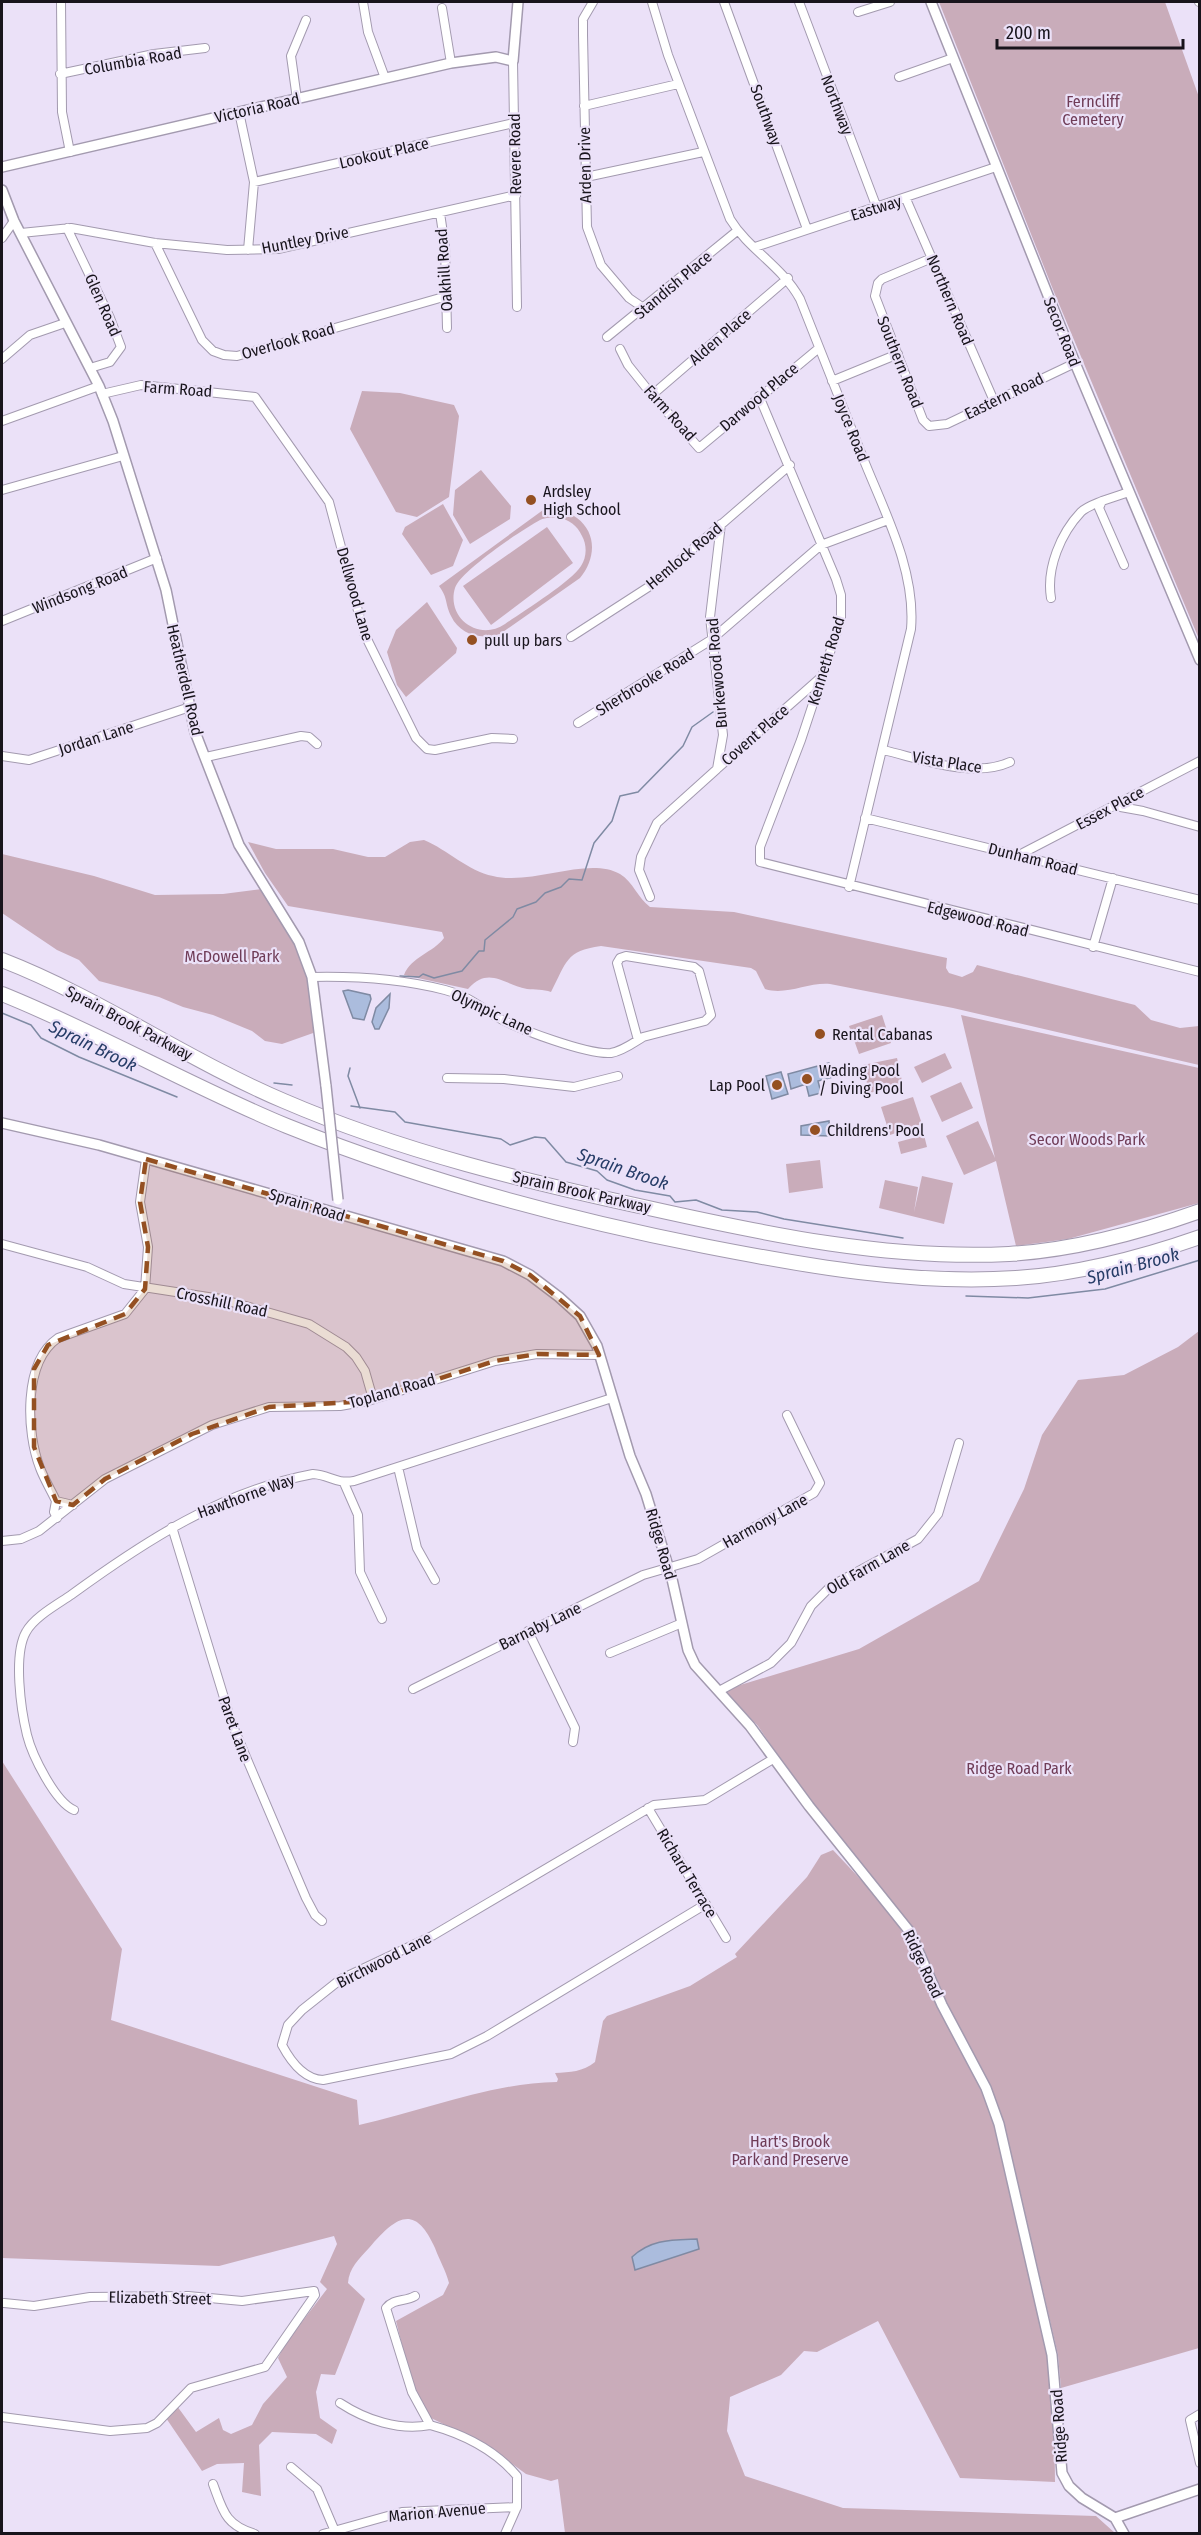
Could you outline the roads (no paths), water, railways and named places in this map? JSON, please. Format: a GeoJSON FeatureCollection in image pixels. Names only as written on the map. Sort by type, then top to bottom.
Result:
{"type":"FeatureCollection","features":[{"type":"Feature","properties":{"kind":"highway","name":"Sprain Brook Parkway"},"geometry":{"type":"LineString","coordinates":[[2,960],[61,987],[241,1082],[335,1122],[498,1172],[697,1219],[853,1246],[921,1253],[989,1254],[1079,1245],[1134,1232],[1200,1211]]}},
{"type":"Feature","properties":{"kind":"highway","name":"Sprain Brook Parkway"},"geometry":{"type":"LineString","coordinates":[[2,994],[64,1021],[226,1099],[332,1143],[492,1195],[679,1241],[836,1269],[971,1280],[1017,1278],[1073,1271],[1139,1256],[1200,1237]]}},
{"type":"Feature","properties":{"kind":"street"},"geometry":{"type":"LineString","coordinates":[[61,2],[62,112],[70,152]]}},
{"type":"Feature","properties":{"kind":"street"},"geometry":{"type":"LineString","coordinates":[[363,2],[368,32],[385,78]]}},
{"type":"Feature","properties":{"kind":"street","name":"Revere Road"},"geometry":{"type":"LineString","coordinates":[[517,307],[513,61],[518,2]]}},
{"type":"Feature","properties":{"kind":"street","name":"Arden Drive"},"geometry":{"type":"LineString","coordinates":[[593,2],[583,20],[587,227],[592,246],[601,265],[628,298],[645,309]]}},
{"type":"Feature","properties":{"kind":"street","name":"Joyce Road"},"geometry":{"type":"LineString","coordinates":[[654,2],[678,84],[703,152],[737,231],[788,278],[800,299],[888,520],[907,577],[913,608],[911,629],[849,887]]}},
{"type":"Feature","properties":{"kind":"street","name":"Southway"},"geometry":{"type":"LineString","coordinates":[[724,2],[807,229]]}},
{"type":"Feature","properties":{"kind":"street","name":"Northway"},"geometry":{"type":"LineString","coordinates":[[799,2],[877,208]]}},
{"type":"Feature","properties":{"kind":"street"},"geometry":{"type":"LineString","coordinates":[[858,12],[890,2]]}},
{"type":"Feature","properties":{"kind":"street","name":"Secor Road"},"geometry":{"type":"LineString","coordinates":[[931,2],[1075,363],[1200,660]]}},
{"type":"Feature","properties":{"kind":"street"},"geometry":{"type":"LineString","coordinates":[[442,8],[451,63]]}},
{"type":"Feature","properties":{"kind":"street"},"geometry":{"type":"LineString","coordinates":[[297,99],[291,56],[306,20]]}},
{"type":"Feature","properties":{"kind":"street","name":"Columbia Road"},"geometry":{"type":"LineString","coordinates":[[60,74],[154,54],[205,48]]}},
{"type":"Feature","properties":{"kind":"street","name":"Victoria Road"},"geometry":{"type":"LineString","coordinates":[[2,167],[451,63],[496,57],[513,61]]}},
{"type":"Feature","properties":{"kind":"street"},"geometry":{"type":"LineString","coordinates":[[899,77],[953,58]]}},
{"type":"Feature","properties":{"kind":"street"},"geometry":{"type":"LineString","coordinates":[[584,106],[678,84]]}},
{"type":"Feature","properties":{"kind":"street"},"geometry":{"type":"LineString","coordinates":[[239,112],[254,182],[248,250]]}},
{"type":"Feature","properties":{"kind":"street","name":"Lookout Place"},"geometry":{"type":"LineString","coordinates":[[254,182],[514,123]]}},
{"type":"Feature","properties":{"kind":"street"},"geometry":{"type":"LineString","coordinates":[[586,177],[703,152]]}},
{"type":"Feature","properties":{"kind":"street","name":"Eastway"},"geometry":{"type":"LineString","coordinates":[[755,247],[906,199],[996,167]]}},
{"type":"Feature","properties":{"kind":"street","name":"Heatherdell Road"},"geometry":{"type":"LineString","coordinates":[[2,190],[14,221],[101,390],[157,558],[195,732],[239,845],[300,942],[312,977],[339,1215]]}},
{"type":"Feature","properties":{"kind":"street","name":"Huntley Drive"},"geometry":{"type":"LineString","coordinates":[[21,233],[67,228],[155,243],[248,250],[278,249],[516,195]]}},
{"type":"Feature","properties":{"kind":"street","name":"Northern Road"},"geometry":{"type":"LineString","coordinates":[[906,199],[994,401]]}},
{"type":"Feature","properties":{"kind":"street","name":"Oakhill Road"},"geometry":{"type":"LineString","coordinates":[[440,213],[447,296],[447,328]]}},
{"type":"Feature","properties":{"kind":"street"},"geometry":{"type":"LineString","coordinates":[[2,238],[14,221]]}},
{"type":"Feature","properties":{"kind":"street","name":"Glen Road"},"geometry":{"type":"LineString","coordinates":[[67,228],[110,318],[121,347],[110,362],[90,368]]}},
{"type":"Feature","properties":{"kind":"street","name":"Standish Place"},"geometry":{"type":"LineString","coordinates":[[607,337],[645,309],[737,231]]}},
{"type":"Feature","properties":{"kind":"street","name":"Overlook Road"},"geometry":{"type":"LineString","coordinates":[[155,243],[202,340],[213,351],[224,355],[257,352],[447,296]]}},
{"type":"Feature","properties":{"kind":"street","name":"Southern Road"},"geometry":{"type":"LineString","coordinates":[[932,258],[882,279],[875,291],[878,306],[923,420],[933,427]]}},
{"type":"Feature","properties":{"kind":"street","name":"Alden Place"},"geometry":{"type":"LineString","coordinates":[[652,395],[788,278]]}},
{"type":"Feature","properties":{"kind":"street"},"geometry":{"type":"LineString","coordinates":[[2,359],[30,336],[65,323]]}},
{"type":"Feature","properties":{"kind":"street","name":"Darwood Place"},"geometry":{"type":"LineString","coordinates":[[699,448],[819,348]]}},
{"type":"Feature","properties":{"kind":"street","name":"Farm Road"},"geometry":{"type":"LineString","coordinates":[[620,349],[628,364],[652,395],[699,448]]}},
{"type":"Feature","properties":{"kind":"street"},"geometry":{"type":"LineString","coordinates":[[832,381],[898,354]]}},
{"type":"Feature","properties":{"kind":"street","name":"Eastern Road"},"geometry":{"type":"LineString","coordinates":[[933,427],[947,424],[1075,363]]}},
{"type":"Feature","properties":{"kind":"street","name":"Farm Road"},"geometry":{"type":"LineString","coordinates":[[2,421],[101,390],[141,386],[255,397]]}},
{"type":"Feature","properties":{"kind":"street","name":"Kenneth Road"},"geometry":{"type":"LineString","coordinates":[[759,396],[790,465],[841,595],[842,607],[841,619],[801,740],[760,847],[759,861]]}},
{"type":"Feature","properties":{"kind":"street","name":"Dellwood Lane"},"geometry":{"type":"LineString","coordinates":[[255,397],[329,502],[364,633],[416,738],[428,749],[435,750],[492,738],[513,740]]}},
{"type":"Feature","properties":{"kind":"street"},"geometry":{"type":"LineString","coordinates":[[2,490],[123,456]]}},
{"type":"Feature","properties":{"kind":"street","name":"Hemlock Road"},"geometry":{"type":"LineString","coordinates":[[571,637],[650,586],[790,465]]}},
{"type":"Feature","properties":{"kind":"street"},"geometry":{"type":"LineString","coordinates":[[1051,598],[1050,589],[1057,548],[1082,510],[1129,492]]}},
{"type":"Feature","properties":{"kind":"street"},"geometry":{"type":"LineString","coordinates":[[1102,501],[1099,508],[1124,565]]}},
{"type":"Feature","properties":{"kind":"street","name":"Sherbrooke Road"},"geometry":{"type":"LineString","coordinates":[[578,723],[711,640],[821,545],[888,520]]}},
{"type":"Feature","properties":{"kind":"street","name":"Burkewood Road"},"geometry":{"type":"LineString","coordinates":[[717,769],[723,735],[710,617],[721,524]]}},
{"type":"Feature","properties":{"kind":"street","name":"Windsong Road"},"geometry":{"type":"LineString","coordinates":[[2,621],[157,558]]}},
{"type":"Feature","properties":{"kind":"street","name":"Covent Place"},"geometry":{"type":"LineString","coordinates":[[717,769],[821,677]]}},
{"type":"Feature","properties":{"kind":"street","name":"Jordan Lane"},"geometry":{"type":"LineString","coordinates":[[2,756],[29,760],[189,707]]}},
{"type":"Feature","properties":{"kind":"street"},"geometry":{"type":"LineString","coordinates":[[206,757],[301,736],[309,737],[317,744]]}},
{"type":"Feature","properties":{"kind":"street","name":"Vista Place"},"geometry":{"type":"LineString","coordinates":[[882,750],[976,769],[995,769],[1010,762]]}},
{"type":"Feature","properties":{"kind":"street","name":"Essex Place"},"geometry":{"type":"LineString","coordinates":[[1019,855],[1200,761]]}},
{"type":"Feature","properties":{"kind":"street"},"geometry":{"type":"LineString","coordinates":[[650,897],[639,870],[648,839],[657,823],[717,769]]}},
{"type":"Feature","properties":{"kind":"street"},"geometry":{"type":"LineString","coordinates":[[1115,806],[1200,827]]}},
{"type":"Feature","properties":{"kind":"street","name":"Dunham Road"},"geometry":{"type":"LineString","coordinates":[[866,818],[1200,900]]}},
{"type":"Feature","properties":{"kind":"street","name":"Edgewood Road"},"geometry":{"type":"LineString","coordinates":[[759,861],[849,887],[1200,972]]}},
{"type":"Feature","properties":{"kind":"street"},"geometry":{"type":"LineString","coordinates":[[1093,947],[1113,878]]}},
{"type":"Feature","properties":{"kind":"street","name":"Olympic Lane"},"geometry":{"type":"LineString","coordinates":[[312,977],[361,976],[444,990],[468,997],[505,1021],[590,1050],[609,1053],[682,1025],[705,1021],[711,1015],[699,971],[694,967],[626,956],[620,958],[617,963],[635,1042]]}},
{"type":"Feature","properties":{"kind":"street"},"geometry":{"type":"LineString","coordinates":[[447,1078],[504,1079],[574,1087],[618,1076]]}},
{"type":"Feature","properties":{"kind":"street","name":"Sprain Road"},"geometry":{"type":"LineString","coordinates":[[2,1123],[146,1159],[503,1261],[530,1275],[559,1297],[580,1316],[589,1330]]}},
{"type":"Feature","properties":{"kind":"street"},"geometry":{"type":"LineString","coordinates":[[57,1518],[54,1512],[56,1502],[33,1447],[31,1409],[34,1369],[39,1356],[58,1338],[125,1314],[138,1302],[145,1289],[148,1246],[140,1202],[146,1159]]}},
{"type":"Feature","properties":{"kind":"street","name":"Crosshill Road"},"geometry":{"type":"LineString","coordinates":[[2,1244],[87,1267],[124,1284],[221,1299],[266,1309],[309,1324],[346,1347],[356,1357],[365,1371],[373,1399]]}},
{"type":"Feature","properties":{"kind":"street","name":"Ridge Road"},"geometry":{"type":"LineString","coordinates":[[589,1330],[669,1567],[694,1665],[750,1726],[773,1759],[910,1932],[942,2005],[986,2088],[1003,2141],[1045,2316],[1058,2399],[1059,2456],[1062,2473],[1069,2486],[1082,2498],[1115,2518]]}},
{"type":"Feature","properties":{"kind":"street","name":"Topland Road"},"geometry":{"type":"LineString","coordinates":[[2,1541],[31,1536],[105,1479],[212,1425],[269,1407],[340,1406],[373,1399],[495,1361],[537,1354],[599,1355]]}},
{"type":"Feature","properties":{"kind":"street"},"geometry":{"type":"LineString","coordinates":[[382,1619],[360,1572],[358,1515],[344,1483],[612,1398]]}},
{"type":"Feature","properties":{"kind":"street","name":"Harmony Lane"},"geometry":{"type":"LineString","coordinates":[[669,1567],[698,1558],[817,1490],[820,1483],[814,1467],[787,1415]]}},
{"type":"Feature","properties":{"kind":"street","name":"Old Farm Lane"},"geometry":{"type":"LineString","coordinates":[[719,1691],[771,1663],[791,1643],[811,1606],[831,1586],[918,1539],[938,1514],[959,1443]]}},
{"type":"Feature","properties":{"kind":"street"},"geometry":{"type":"LineString","coordinates":[[398,1467],[417,1548],[435,1580]]}},
{"type":"Feature","properties":{"kind":"street","name":"Hawthorne Way"},"geometry":{"type":"LineString","coordinates":[[74,1810],[67,1807],[56,1794],[28,1741],[21,1697],[23,1638],[27,1629],[48,1612],[172,1527],[233,1497],[295,1477],[322,1474],[344,1483]]}},
{"type":"Feature","properties":{"kind":"street"},"geometry":{"type":"LineString","coordinates":[[56,1502],[73,1505]]}},
{"type":"Feature","properties":{"kind":"street","name":"Paret Lane"},"geometry":{"type":"LineString","coordinates":[[172,1527],[210,1656],[248,1765],[306,1898],[315,1915],[322,1921]]}},
{"type":"Feature","properties":{"kind":"street","name":"Barnaby Lane"},"geometry":{"type":"LineString","coordinates":[[413,1689],[643,1575],[669,1567]]}},
{"type":"Feature","properties":{"kind":"street"},"geometry":{"type":"LineString","coordinates":[[610,1653],[682,1623]]}},
{"type":"Feature","properties":{"kind":"street"},"geometry":{"type":"LineString","coordinates":[[528,1631],[575,1728],[573,1742]]}},
{"type":"Feature","properties":{"kind":"street","name":"Birchwood Lane"},"geometry":{"type":"LineString","coordinates":[[706,1904],[487,2036],[450,2054],[323,2080],[314,2079],[290,2061],[282,2046],[288,2025],[341,1979],[432,1936],[648,1808],[654,1805],[705,1800],[773,1759]]}},
{"type":"Feature","properties":{"kind":"street","name":"Richard Terrace"},"geometry":{"type":"LineString","coordinates":[[648,1808],[726,1938]]}},
{"type":"Feature","properties":{"kind":"street","name":"Elizabeth Street"},"geometry":{"type":"LineString","coordinates":[[2,2417],[110,2431],[150,2427],[191,2388],[266,2367],[313,2301],[315,2293],[309,2289],[274,2298],[243,2301],[188,2296],[90,2297],[34,2306],[4,2303]]}},
{"type":"Feature","properties":{"kind":"street"},"geometry":{"type":"LineString","coordinates":[[416,2296],[409,2300],[396,2300],[386,2308],[412,2392],[430,2425]]}},
{"type":"Feature","properties":{"kind":"street"},"geometry":{"type":"LineString","coordinates":[[340,2403],[358,2415],[392,2425],[430,2425],[453,2431],[484,2448],[509,2466],[517,2476],[517,2507],[505,2534]]}},
{"type":"Feature","properties":{"kind":"street"},"geometry":{"type":"LineString","coordinates":[[1200,2414],[1190,2420],[1200,2463]]}},
{"type":"Feature","properties":{"kind":"street"},"geometry":{"type":"LineString","coordinates":[[291,2467],[317,2489],[334,2529]]}},
{"type":"Feature","properties":{"kind":"street"},"geometry":{"type":"LineString","coordinates":[[213,2484],[223,2512],[230,2522],[255,2534]]}},
{"type":"Feature","properties":{"kind":"street"},"geometry":{"type":"LineString","coordinates":[[1124,2534],[1115,2518],[1200,2489]]}},
{"type":"Feature","properties":{"kind":"street","name":"Marion Avenue"},"geometry":{"type":"LineString","coordinates":[[323,2534],[334,2529],[402,2512],[517,2507]]}},
{"type":"Feature","properties":{"kind":"water"},"geometry":{"type":"Polygon","coordinates":[[[343,991],[370,995],[371,999],[364,1020],[353,1018],[343,991]]]}},
{"type":"Feature","properties":{"kind":"water"},"geometry":{"type":"Polygon","coordinates":[[[390,994],[389,1008],[379,1029],[375,1029],[372,1022],[376,1008],[390,994]]]}},
{"type":"Feature","properties":{"kind":"water","name":"Wading Pool / Diving Pool"},"geometry":{"type":"Polygon","coordinates":[[[829,1063],[833,1077],[818,1081],[821,1093],[809,1096],[806,1084],[791,1089],[788,1074],[829,1063]]]}},
{"type":"Feature","properties":{"kind":"water","name":"Lap Pool"},"geometry":{"type":"Polygon","coordinates":[[[781,1072],[788,1094],[772,1099],[766,1076],[781,1072]]]}},
{"type":"Feature","properties":{"kind":"water","name":"Childrens' Pool"},"geometry":{"type":"Polygon","coordinates":[[[829,1121],[830,1136],[801,1135],[801,1126],[829,1121]]]}},
{"type":"Feature","properties":{"kind":"water"},"geometry":{"type":"Polygon","coordinates":[[[697,2239],[699,2249],[635,2270],[632,2257],[647,2247],[662,2242],[697,2239]]]}},
{"type":"Feature","properties":{"kind":"waterway"},"geometry":{"type":"LineString","coordinates":[[400,976],[419,977],[423,974],[434,978],[462,971],[479,951],[484,951],[485,940],[513,917],[517,909],[536,902],[545,893],[561,887],[569,879],[582,880],[594,843],[612,821],[620,796],[638,792],[683,746],[692,727],[713,712]]}},
{"type":"Feature","properties":{"kind":"waterway","name":"Sprain Brook"},"geometry":{"type":"LineString","coordinates":[[2,1013],[31,1025],[41,1038],[79,1057],[177,1097]]}},
{"type":"Feature","properties":{"kind":"waterway"},"geometry":{"type":"LineString","coordinates":[[350,1068],[348,1076],[360,1108]]}},
{"type":"Feature","properties":{"kind":"waterway","name":"Sprain Brook"},"geometry":{"type":"LineString","coordinates":[[274,1083],[292,1085]]}},
{"type":"Feature","properties":{"kind":"waterway","name":"Sprain Brook"},"geometry":{"type":"LineString","coordinates":[[351,1106],[395,1112],[405,1122],[501,1139],[510,1145],[535,1137],[545,1138],[566,1162],[597,1171],[607,1180],[635,1190],[670,1196],[675,1202],[696,1200],[722,1210],[757,1212],[784,1219],[903,1238]]}},
{"type":"Feature","properties":{"kind":"waterway","name":"Sprain Brook"},"geometry":{"type":"LineString","coordinates":[[966,1296],[1028,1298],[1105,1289],[1200,1260]]}},
{"type":"Feature","properties":{"kind":"place","name":"Ardsley High School"},"geometry":{"type":"Point","coordinates":[531,500]}},
{"type":"Feature","properties":{"kind":"place","name":"pull up bars"},"geometry":{"type":"Point","coordinates":[472,640]}},
{"type":"Feature","properties":{"kind":"place","name":"Rental Cabanas"},"geometry":{"type":"Point","coordinates":[820,1034]}},
{"type":"Feature","properties":{"kind":"place","name":"Wading Pool / Diving Pool"},"geometry":{"type":"Point","coordinates":[807,1079]}},
{"type":"Feature","properties":{"kind":"place","name":"Lap Pool"},"geometry":{"type":"Point","coordinates":[777,1085]}},
{"type":"Feature","properties":{"kind":"place","name":"Childrens' Pool"},"geometry":{"type":"Point","coordinates":[815,1130]}},
{"type":"Feature","properties":{"kind":"park label","name":"Ferncliff Cemetery"},"geometry":{"type":"Point","coordinates":[1093,110]}},
{"type":"Feature","properties":{"kind":"park label","name":"McDowell Park"},"geometry":{"type":"Point","coordinates":[232,956]}},
{"type":"Feature","properties":{"kind":"park label","name":"Secor Woods Park"},"geometry":{"type":"Point","coordinates":[1087,1139]}},
{"type":"Feature","properties":{"kind":"park label","name":"Ridge Road Park"},"geometry":{"type":"Point","coordinates":[1019,1768]}},
{"type":"Feature","properties":{"kind":"park label","name":"Hart's Brook Park and Preserve"},"geometry":{"type":"Point","coordinates":[790,2150]}}]}
